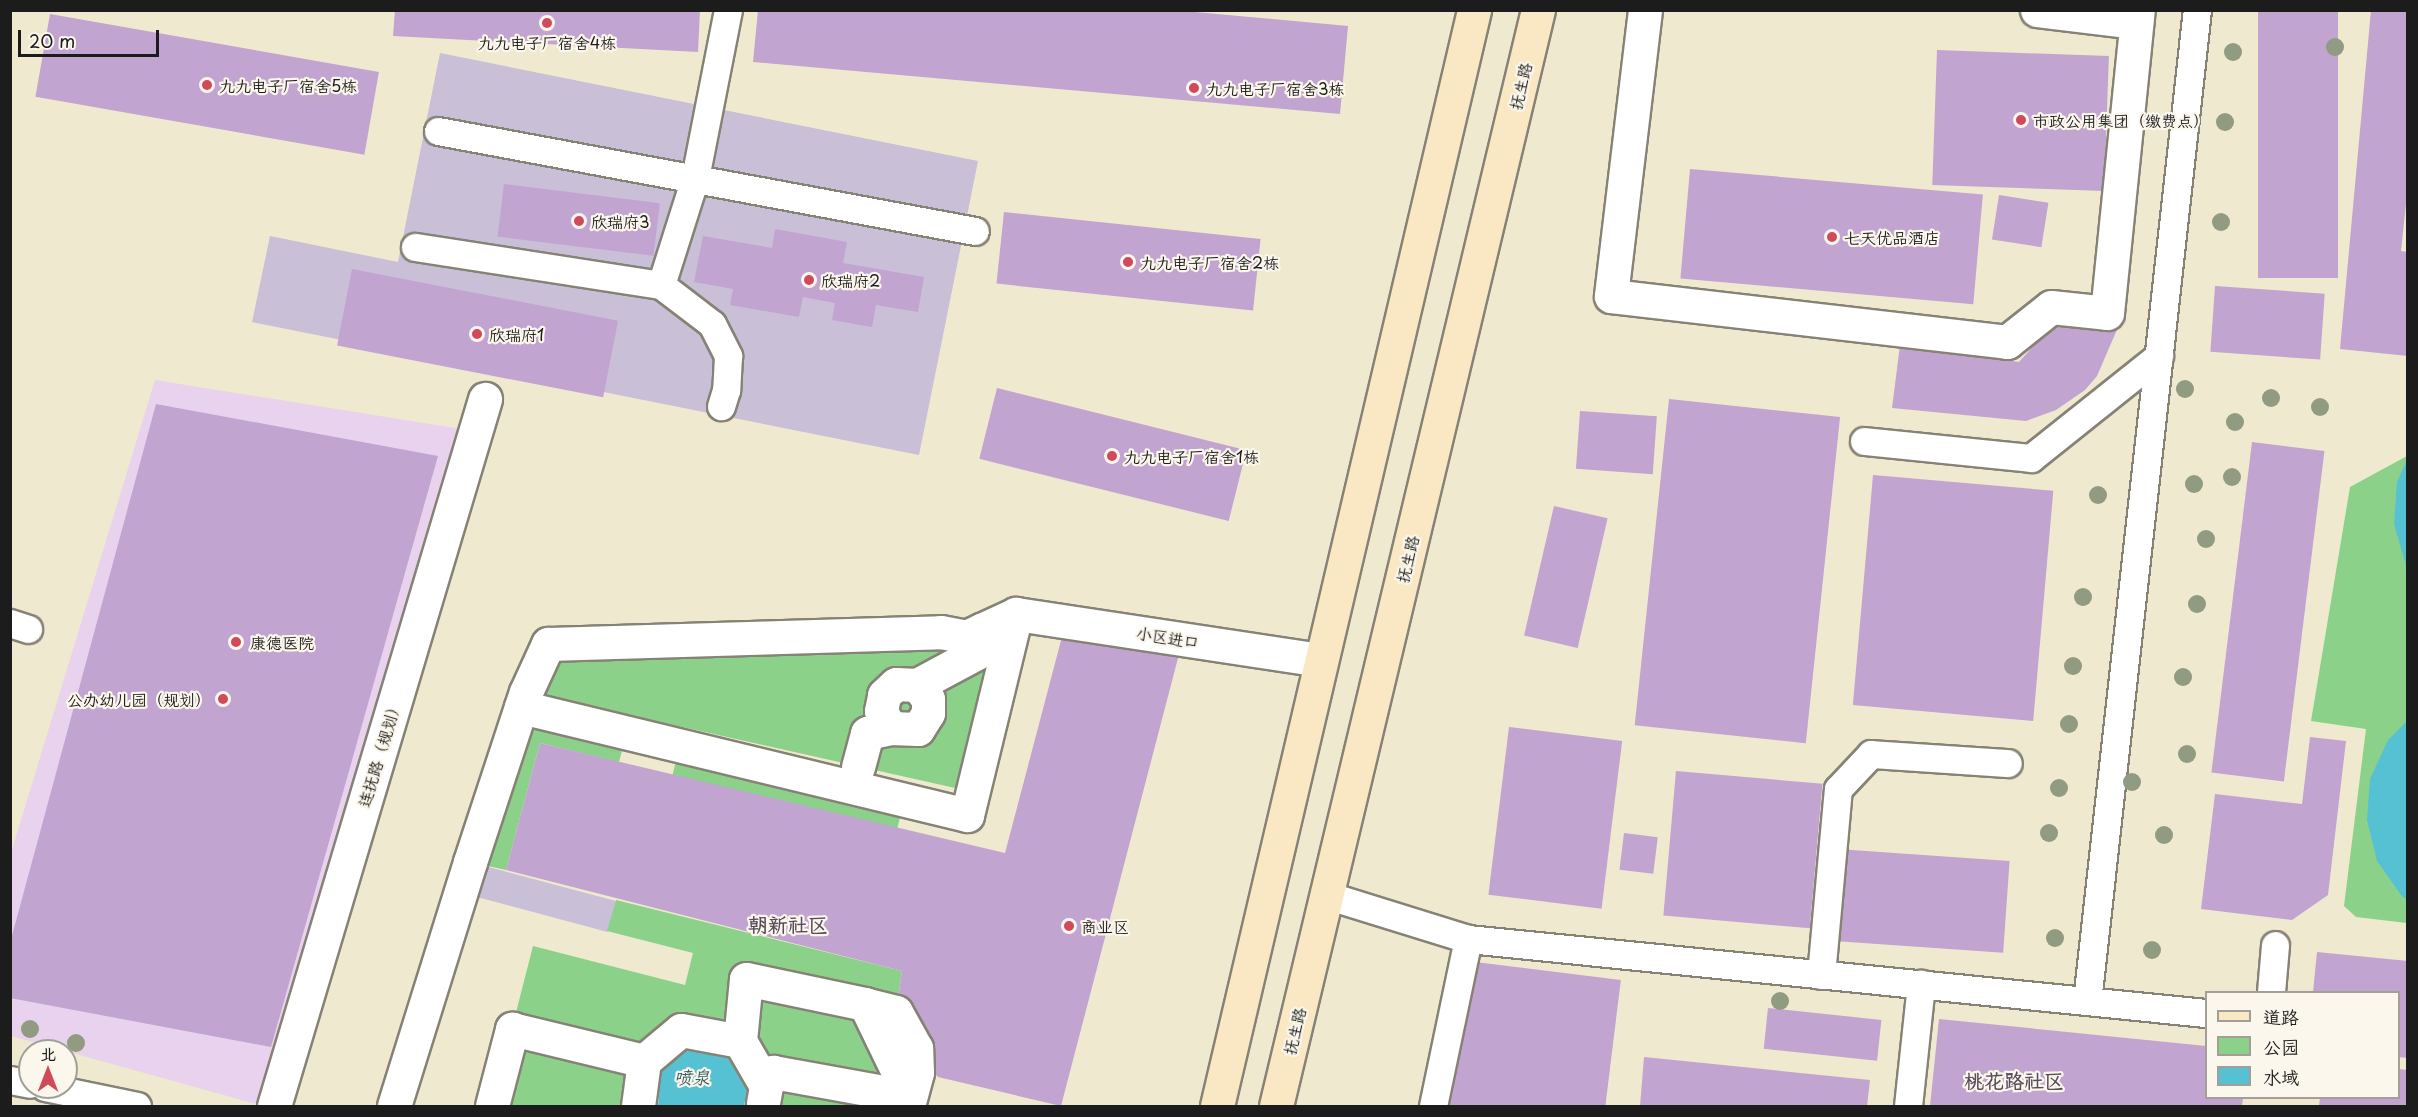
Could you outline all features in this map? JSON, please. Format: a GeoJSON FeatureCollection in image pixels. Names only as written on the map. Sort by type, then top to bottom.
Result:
{"type":"FeatureCollection","features":[{"type":"Feature","properties":{"kind":"main road"},"geometry":{"type":"LineString","coordinates":[[1217,1107],[1474,10]]}},
{"type":"Feature","properties":{"kind":"main road","name":"抚生路"},"geometry":{"type":"LineString","coordinates":[[1276,1107],[1538,10]]}},
{"type":"Feature","properties":{"kind":"street"},"geometry":{"type":"LineString","coordinates":[[1645,10],[1611,296],[2007,342],[2051,307],[2107,312],[2137,16],[2037,10]]}},
{"type":"Feature","properties":{"kind":"street","name":"连抚路（规划）"},"geometry":{"type":"LineString","coordinates":[[274,1107],[485,399]]}},
{"type":"Feature","properties":{"kind":"street","name":"小区进口"},"geometry":{"type":"LineString","coordinates":[[1016,614],[1321,660]]}},
{"type":"Feature","properties":{"kind":"street"},"geometry":{"type":"LineString","coordinates":[[394,1107],[438,959],[522,707],[548,644],[963,633],[1016,614]]}},
{"type":"Feature","properties":{"kind":"street"},"geometry":{"type":"LineString","coordinates":[[522,707],[967,815],[1016,614]]}},
{"type":"Feature","properties":{"kind":"street"},"geometry":{"type":"LineString","coordinates":[[858,767],[867,733],[890,728],[881,711],[884,694],[897,684],[916,685],[986,648],[963,633]]}},
{"type":"Feature","properties":{"kind":"street"},"geometry":{"type":"LineString","coordinates":[[746,979],[896,1011],[916,1048],[917,1072],[909,1102],[773,1072],[764,1096],[740,1041],[746,979]]}},
{"type":"Feature","properties":{"kind":"street"},"geometry":{"type":"LineString","coordinates":[[492,1107],[513,1029],[644,1061]]}},
{"type":"Feature","properties":{"kind":"street"},"geometry":{"type":"LineString","coordinates":[[638,1107],[644,1061],[681,1030],[740,1041]]}},
{"type":"Feature","properties":{"kind":"lane"},"geometry":{"type":"LineString","coordinates":[[661,285],[695,178],[728,10]]}},
{"type":"Feature","properties":{"kind":"lane"},"geometry":{"type":"LineString","coordinates":[[2087,1001],[2197,10]]}},
{"type":"Feature","properties":{"kind":"lane"},"geometry":{"type":"LineString","coordinates":[[438,130],[975,231]]}},
{"type":"Feature","properties":{"kind":"lane"},"geometry":{"type":"LineString","coordinates":[[415,247],[661,285],[712,324],[728,356],[726,390],[722,406]]}},
{"type":"Feature","properties":{"kind":"lane"},"geometry":{"type":"LineString","coordinates":[[1864,441],[2031,458],[2158,356]]}},
{"type":"Feature","properties":{"kind":"lane"},"geometry":{"type":"LineString","coordinates":[[1821,975],[1838,789],[1871,754],[2008,763]]}},
{"type":"Feature","properties":{"kind":"lane"},"geometry":{"type":"LineString","coordinates":[[1326,895],[1468,939],[2205,1013]]}},
{"type":"Feature","properties":{"kind":"lane"},"geometry":{"type":"LineString","coordinates":[[1433,1107],[1468,939]]}},
{"type":"Feature","properties":{"kind":"lane"},"geometry":{"type":"LineString","coordinates":[[2271,991],[2276,945]]}},
{"type":"Feature","properties":{"kind":"lane"},"geometry":{"type":"LineString","coordinates":[[1908,1107],[1920,984]]}},
{"type":"Feature","properties":{"kind":"lane"},"geometry":{"type":"LineString","coordinates":[[78,1094],[137,1107]]}},
{"type":"Feature","properties":{"kind":"shaded area"},"geometry":{"type":"Polygon","coordinates":[[[440,53],[978,161],[919,455],[252,322],[270,236],[398,262],[440,53]]]}},
{"type":"Feature","properties":{"kind":"shaded area","name":"康德医院"},"geometry":{"type":"Polygon","coordinates":[[[155,380],[461,429],[260,1105],[78,1055],[78,1039],[22,1039],[11,1036],[10,856],[155,380]]]}},
{"type":"Feature","properties":{"kind":"shaded area"},"geometry":{"type":"Polygon","coordinates":[[[470,862],[616,901],[608,932],[462,893],[470,862]]]}},
{"type":"Feature","properties":{"kind":"green space"},"geometry":{"type":"Polygon","coordinates":[[[2407,456],[2407,923],[2356,917],[2344,906],[2366,729],[2311,721],[2350,487],[2407,456]]]}},
{"type":"Feature","properties":{"kind":"green space"},"geometry":{"type":"Polygon","coordinates":[[[876,634],[878,651],[953,649],[1009,642],[973,792],[526,692],[548,644],[876,634]]]}},
{"type":"Feature","properties":{"kind":"green space"},"geometry":{"type":"Polygon","coordinates":[[[521,707],[627,732],[619,762],[540,743],[506,870],[470,862],[521,707]]]}},
{"type":"Feature","properties":{"kind":"green space"},"geometry":{"type":"Polygon","coordinates":[[[680,745],[904,801],[897,831],[673,775],[680,745]]]}},
{"type":"Feature","properties":{"kind":"green space"},"geometry":{"type":"Polygon","coordinates":[[[616,900],[902,971],[896,1012],[889,1106],[744,1106],[748,1083],[681,1030],[638,1106],[492,1106],[533,946],[685,985],[693,953],[607,931],[616,900]]]}},
{"type":"Feature","properties":{"kind":"water"},"geometry":{"type":"Polygon","coordinates":[[[2407,460],[2407,569],[2394,524],[2397,482],[2407,460]]]}},
{"type":"Feature","properties":{"kind":"water"},"geometry":{"type":"Polygon","coordinates":[[[2407,721],[2407,900],[2377,861],[2367,820],[2370,779],[2388,740],[2407,721]]]}},
{"type":"Feature","properties":{"kind":"water","name":"喷泉"},"geometry":{"type":"Polygon","coordinates":[[[683,1046],[732,1055],[748,1083],[744,1106],[658,1106],[661,1066],[683,1046]]]}},
{"type":"Feature","properties":{"kind":"building","name":"九九电子厂宿舍4栋"},"geometry":{"type":"Polygon","coordinates":[[[395,10],[700,10],[698,52],[393,36],[395,10]]]}},
{"type":"Feature","properties":{"kind":"building","name":"九九电子厂宿舍3栋"},"geometry":{"type":"Polygon","coordinates":[[[758,10],[1173,10],[1348,26],[1340,114],[753,62],[758,10]]]}},
{"type":"Feature","properties":{"kind":"building"},"geometry":{"type":"Polygon","coordinates":[[[2258,10],[2338,10],[2338,278],[2258,278],[2258,10]]]}},
{"type":"Feature","properties":{"kind":"building"},"geometry":{"type":"Polygon","coordinates":[[[2371,10],[2408,10],[2408,185],[2401,251],[2408,252],[2408,356],[2340,349],[2371,10]]]}},
{"type":"Feature","properties":{"kind":"building","name":"九九电子厂宿舍5栋"},"geometry":{"type":"Polygon","coordinates":[[[50,14],[379,72],[364,155],[35,97],[50,14]]]}},
{"type":"Feature","properties":{"kind":"building","name":"市政公用集团（缴费点）"},"geometry":{"type":"Polygon","coordinates":[[[1937,50],[2109,56],[2104,191],[1932,185],[1937,50]]]}},
{"type":"Feature","properties":{"kind":"building","name":"七天优品酒店"},"geometry":{"type":"Polygon","coordinates":[[[1690,169],[1983,195],[1973,304],[1680,279],[1690,169]]]}},
{"type":"Feature","properties":{"kind":"building","name":"欣瑞府3"},"geometry":{"type":"Polygon","coordinates":[[[504,184],[660,203],[653,256],[498,237],[504,184]]]}},
{"type":"Feature","properties":{"kind":"building"},"geometry":{"type":"Polygon","coordinates":[[[1999,195],[2048,203],[2041,247],[1992,239],[1999,195]]]}},
{"type":"Feature","properties":{"kind":"building","name":"九九电子厂宿舍2栋"},"geometry":{"type":"Polygon","coordinates":[[[1004,212],[1261,239],[1253,311],[996,284],[1004,212]]]}},
{"type":"Feature","properties":{"kind":"building","name":"欣瑞府2"},"geometry":{"type":"Polygon","coordinates":[[[775,229],[847,242],[843,263],[924,277],[918,312],[876,305],[872,327],[832,320],[835,303],[803,297],[799,317],[730,305],[733,289],[694,282],[703,236],[772,248],[775,229]]]}},
{"type":"Feature","properties":{"kind":"building","name":"欣瑞府1"},"geometry":{"type":"Polygon","coordinates":[[[352,269],[618,321],[603,397],[337,346],[352,269]]]}},
{"type":"Feature","properties":{"kind":"building"},"geometry":{"type":"Polygon","coordinates":[[[2215,286],[2325,294],[2320,360],[2210,352],[2215,286]]]}},
{"type":"Feature","properties":{"kind":"building"},"geometry":{"type":"Polygon","coordinates":[[[2051,318],[2119,325],[2097,376],[2085,390],[2056,410],[2026,421],[1892,408],[1900,345],[2019,362],[2046,332],[2051,318]]]}},
{"type":"Feature","properties":{"kind":"building","name":"九九电子厂宿舍1栋"},"geometry":{"type":"Polygon","coordinates":[[[997,388],[1246,450],[1229,521],[979,459],[997,388]]]}},
{"type":"Feature","properties":{"kind":"building"},"geometry":{"type":"Polygon","coordinates":[[[1669,399],[1840,417],[1806,743],[1635,725],[1669,399]]]}},
{"type":"Feature","properties":{"kind":"building","name":"康德医院"},"geometry":{"type":"Polygon","coordinates":[[[156,404],[438,456],[271,1047],[10,998],[10,943],[156,404]]]}},
{"type":"Feature","properties":{"kind":"building"},"geometry":{"type":"Polygon","coordinates":[[[1580,411],[1657,416],[1653,474],[1576,469],[1580,411]]]}},
{"type":"Feature","properties":{"kind":"building"},"geometry":{"type":"Polygon","coordinates":[[[2252,442],[2324,451],[2284,781],[2211,773],[2252,442]]]}},
{"type":"Feature","properties":{"kind":"building"},"geometry":{"type":"Polygon","coordinates":[[[1873,475],[2053,491],[2033,721],[1853,705],[1873,475]]]}},
{"type":"Feature","properties":{"kind":"building"},"geometry":{"type":"Polygon","coordinates":[[[1554,506],[1608,518],[1578,648],[1524,636],[1554,506]]]}},
{"type":"Feature","properties":{"kind":"building"},"geometry":{"type":"Polygon","coordinates":[[[1063,633],[1178,658],[1061,1106],[938,1077],[924,1062],[896,1012],[902,971],[506,870],[540,743],[1005,853],[1063,633]]]}},
{"type":"Feature","properties":{"kind":"building"},"geometry":{"type":"Polygon","coordinates":[[[1509,727],[1622,741],[1602,909],[1488,895],[1509,727]]]}},
{"type":"Feature","properties":{"kind":"building"},"geometry":{"type":"Polygon","coordinates":[[[2310,737],[2346,741],[2328,895],[2292,920],[2201,909],[2215,794],[2302,804],[2310,737]]]}},
{"type":"Feature","properties":{"kind":"building"},"geometry":{"type":"Polygon","coordinates":[[[1676,771],[1822,784],[1810,928],[1663,915],[1676,771]]]}},
{"type":"Feature","properties":{"kind":"building"},"geometry":{"type":"Polygon","coordinates":[[[1624,833],[1658,837],[1653,874],[1619,870],[1624,833]]]}},
{"type":"Feature","properties":{"kind":"building"},"geometry":{"type":"Polygon","coordinates":[[[1837,849],[2010,861],[2003,953],[1831,941],[1837,849]]]}},
{"type":"Feature","properties":{"kind":"building"},"geometry":{"type":"Polygon","coordinates":[[[2317,952],[2408,961],[2408,1058],[2400,1057],[2400,991],[2313,991],[2317,952]]]}},
{"type":"Feature","properties":{"kind":"building"},"geometry":{"type":"Polygon","coordinates":[[[1467,961],[1621,980],[1605,1106],[1449,1106],[1467,961]]]}},
{"type":"Feature","properties":{"kind":"building"},"geometry":{"type":"Polygon","coordinates":[[[1768,1008],[1881,1020],[1877,1061],[1764,1049],[1768,1008]]]}},
{"type":"Feature","properties":{"kind":"building"},"geometry":{"type":"Polygon","coordinates":[[[1939,1019],[2205,1046],[2205,1099],[2243,1099],[2242,1106],[1930,1106],[1939,1019]]]}},
{"type":"Feature","properties":{"kind":"building"},"geometry":{"type":"Polygon","coordinates":[[[1644,1057],[1870,1080],[1867,1106],[1640,1106],[1644,1057]]]}},
{"type":"Feature","properties":{"kind":"building"},"geometry":{"type":"Polygon","coordinates":[[[2400,1069],[2408,1070],[2408,1106],[2319,1106],[2320,1099],[2400,1099],[2400,1069]]]}},
{"type":"Feature","properties":{"kind":"place","name":"九九电子厂宿舍4栋"},"geometry":{"type":"Point","coordinates":[547,23]}},
{"type":"Feature","properties":{"kind":"place","name":"九九电子厂宿舍5栋"},"geometry":{"type":"Point","coordinates":[207,85]}},
{"type":"Feature","properties":{"kind":"place","name":"九九电子厂宿舍3栋"},"geometry":{"type":"Point","coordinates":[1194,88]}},
{"type":"Feature","properties":{"kind":"place","name":"市政公用集团（缴费点）"},"geometry":{"type":"Point","coordinates":[2021,120]}},
{"type":"Feature","properties":{"kind":"place","name":"欣瑞府3"},"geometry":{"type":"Point","coordinates":[579,221]}},
{"type":"Feature","properties":{"kind":"place","name":"七天优品酒店"},"geometry":{"type":"Point","coordinates":[1832,237]}},
{"type":"Feature","properties":{"kind":"place","name":"九九电子厂宿舍2栋"},"geometry":{"type":"Point","coordinates":[1128,262]}},
{"type":"Feature","properties":{"kind":"place","name":"欣瑞府2"},"geometry":{"type":"Point","coordinates":[809,280]}},
{"type":"Feature","properties":{"kind":"place","name":"欣瑞府1"},"geometry":{"type":"Point","coordinates":[477,334]}},
{"type":"Feature","properties":{"kind":"place","name":"九九电子厂宿舍1栋"},"geometry":{"type":"Point","coordinates":[1112,456]}},
{"type":"Feature","properties":{"kind":"place","name":"康德医院"},"geometry":{"type":"Point","coordinates":[236,642]}},
{"type":"Feature","properties":{"kind":"place","name":"公办幼儿园（规划）"},"geometry":{"type":"Point","coordinates":[223,699]}},
{"type":"Feature","properties":{"kind":"place","name":"商业区"},"geometry":{"type":"Point","coordinates":[1069,926]}},
{"type":"Feature","properties":{"kind":"district","name":"朝新社区"},"geometry":{"type":"Point","coordinates":[788,924]}},
{"type":"Feature","properties":{"kind":"district","name":"桃花路社区"},"geometry":{"type":"Point","coordinates":[2014,1080]}}]}
